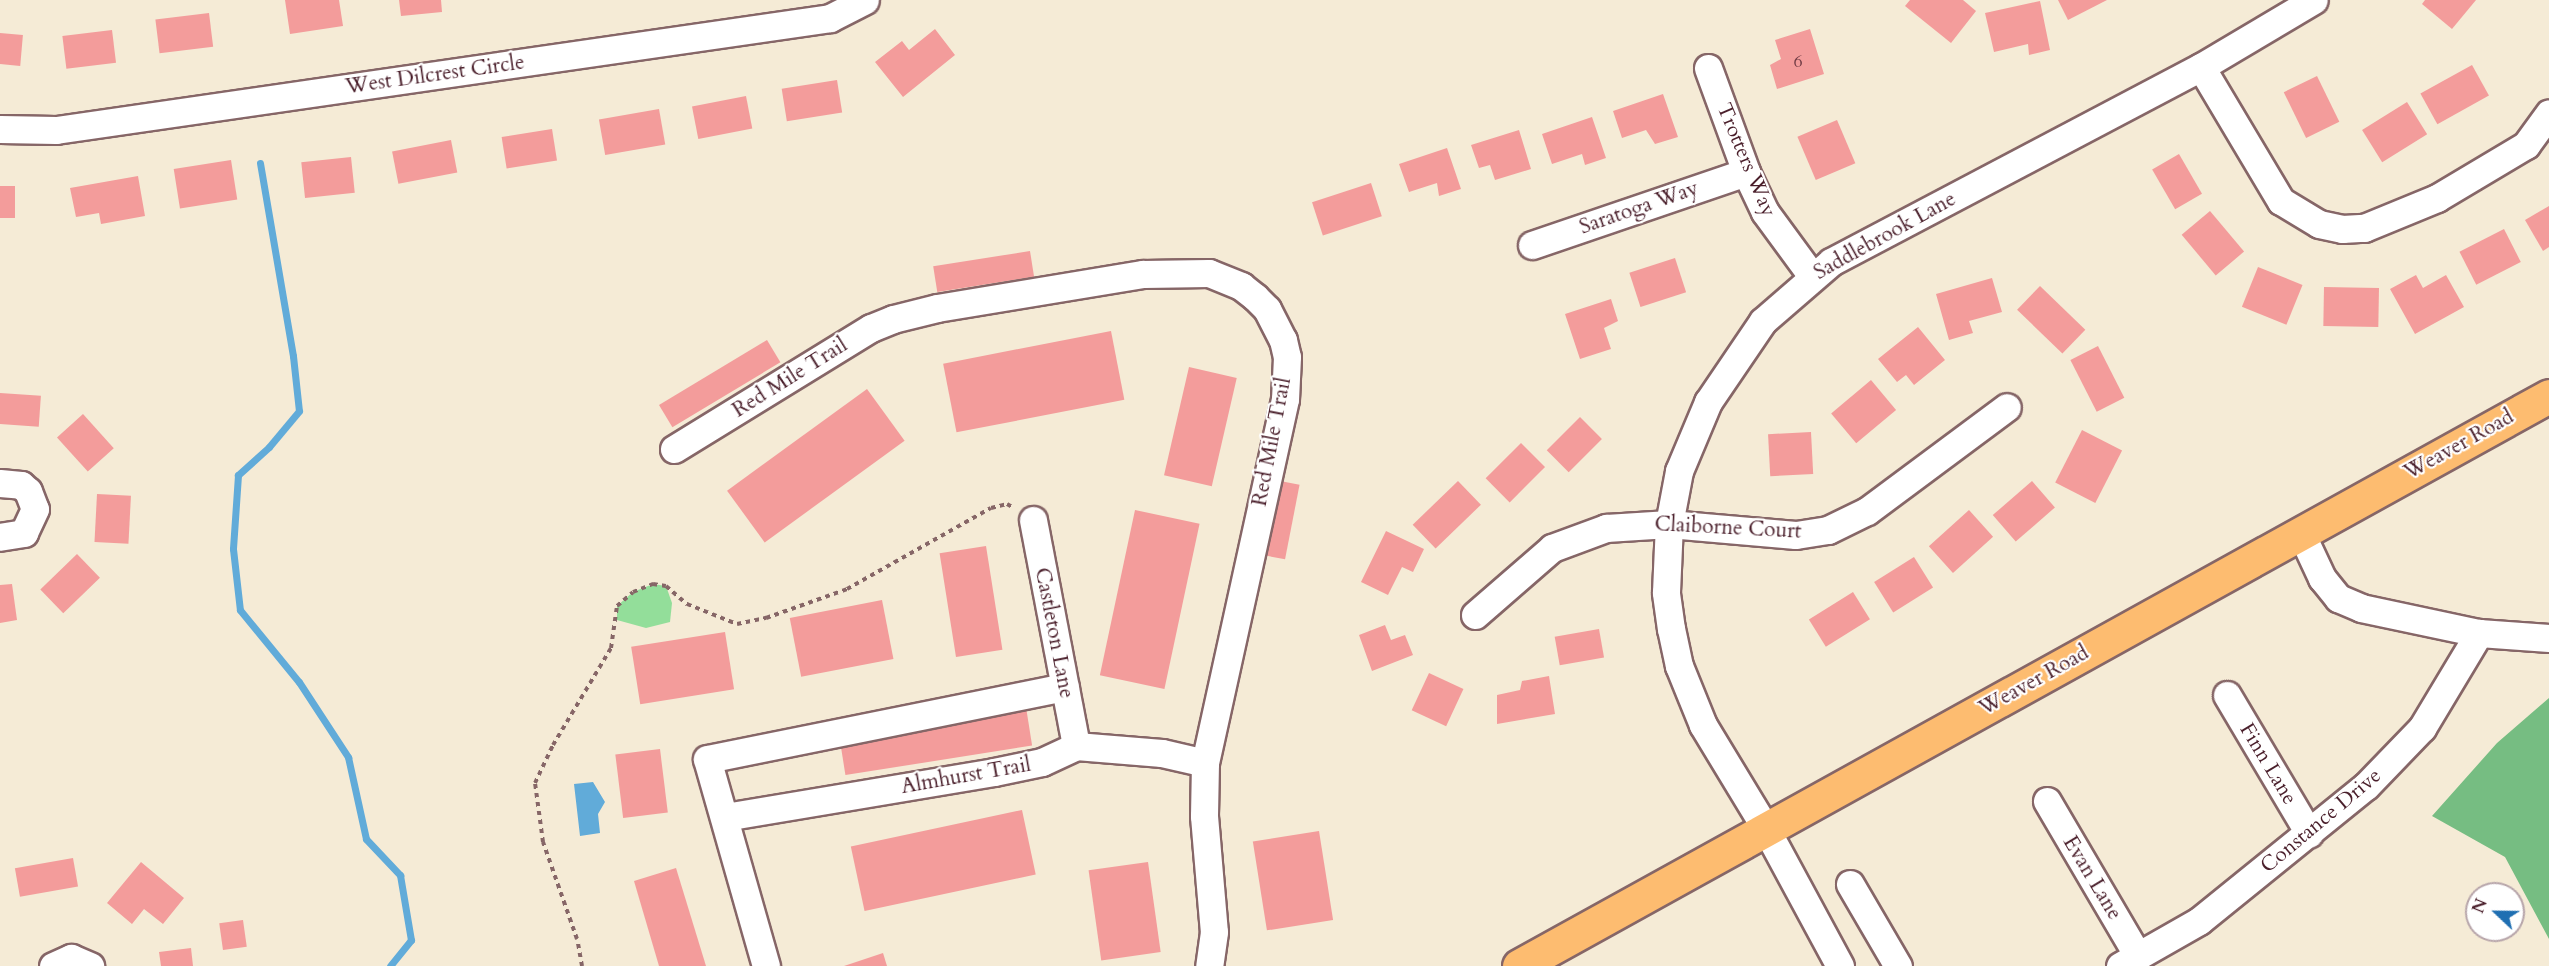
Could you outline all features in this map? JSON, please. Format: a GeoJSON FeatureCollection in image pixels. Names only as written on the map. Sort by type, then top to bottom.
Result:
{"type":"FeatureCollection","features":[{"type":"Feature","properties":{"kind":"main road","name":"Weaver Road"},"geometry":{"type":"LineString","coordinates":[[1519,966],[2549,396]]}},
{"type":"Feature","properties":{"kind":"street","name":"West Dilcrest Circle"},"geometry":{"type":"LineString","coordinates":[[0,129],[56,130],[830,18],[865,0]]}},
{"type":"Feature","properties":{"kind":"street","name":"Saddlebrook Lane"},"geometry":{"type":"LineString","coordinates":[[1840,966],[1766,829],[1703,724],[1679,666],[1666,591],[1669,524],[1685,453],[1724,374],[1764,321],[1812,276],[1831,262],[2201,67],[2314,0]]}},
{"type":"Feature","properties":{"kind":"street"},"geometry":{"type":"LineString","coordinates":[[2201,67],[2280,201],[2319,224],[2342,229],[2364,228],[2437,198],[2526,145],[2549,113]]}},
{"type":"Feature","properties":{"kind":"street","name":"Trotters Way"},"geometry":{"type":"LineString","coordinates":[[1708,68],[1746,172],[1765,212],[1812,276]]}},
{"type":"Feature","properties":{"kind":"street","name":"Saratoga Way"},"geometry":{"type":"LineString","coordinates":[[1532,245],[1746,172]]}},
{"type":"Feature","properties":{"kind":"street","name":"Red Mile Trail"},"geometry":{"type":"LineString","coordinates":[[674,449],[871,328],[937,308],[1143,274],[1196,271],[1241,286],[1267,309],[1283,340],[1287,357],[1285,399],[1205,763],[1204,816],[1214,932],[1209,966]]}},
{"type":"Feature","properties":{"kind":"street","name":"Claiborne Court"},"geometry":{"type":"LineString","coordinates":[[1475,615],[1552,548],[1606,528],[1669,524],[1796,535],[1828,530],[1867,511],[2007,407]]}},
{"type":"Feature","properties":{"kind":"street"},"geometry":{"type":"LineString","coordinates":[[0,483],[21,485],[28,491],[35,509],[24,533],[0,537]]}},
{"type":"Feature","properties":{"kind":"street","name":"Castleton Lane"},"geometry":{"type":"LineString","coordinates":[[1033,520],[1076,746]]}},
{"type":"Feature","properties":{"kind":"street"},"geometry":{"type":"LineString","coordinates":[[2301,533],[2322,578],[2338,598],[2361,609],[2479,633],[2536,637]]}},
{"type":"Feature","properties":{"kind":"street","name":"Constance Drive"},"geometry":{"type":"LineString","coordinates":[[2129,961],[2199,921],[2366,786],[2422,728],[2479,633]]}},
{"type":"Feature","properties":{"kind":"street"},"geometry":{"type":"LineString","coordinates":[[766,966],[707,759],[1065,687]]}},
{"type":"Feature","properties":{"kind":"street","name":"Finn Lane"},"geometry":{"type":"LineString","coordinates":[[2227,695],[2309,833]]}},
{"type":"Feature","properties":{"kind":"street","name":"Almhurst Trail"},"geometry":{"type":"LineString","coordinates":[[725,818],[994,772],[1041,762],[1076,746],[1162,753],[1205,763]]}},
{"type":"Feature","properties":{"kind":"street","name":"Evan Lane"},"geometry":{"type":"LineString","coordinates":[[2047,801],[2129,961]]}},
{"type":"Feature","properties":{"kind":"street"},"geometry":{"type":"LineString","coordinates":[[1850,884],[1898,966]]}},
{"type":"Feature","properties":{"kind":"street"},"geometry":{"type":"LineString","coordinates":[[53,966],[71,958],[90,966]]}},
{"type":"Feature","properties":{"kind":"path"},"geometry":{"type":"LineString","coordinates":[[582,966],[577,939],[543,842],[535,783],[553,745],[611,648],[617,606],[633,592],[652,584],[666,586],[687,604],[737,624],[766,618],[848,589],[991,508],[1007,504],[1033,520]]}},
{"type":"Feature","properties":{"kind":"green space"},"geometry":{"type":"Polygon","coordinates":[[[653,584],[666,586],[672,603],[670,622],[646,628],[617,620],[617,606],[633,592],[653,584]]]}},
{"type":"Feature","properties":{"kind":"green space"},"geometry":{"type":"Polygon","coordinates":[[[2549,698],[2549,939],[2525,894],[2525,882],[2518,882],[2505,857],[2432,816],[2497,743],[2549,698]]]}},
{"type":"Feature","properties":{"kind":"water"},"geometry":{"type":"Polygon","coordinates":[[[593,782],[605,802],[598,814],[600,833],[580,836],[574,784],[593,782]]]}},
{"type":"Feature","properties":{"kind":"building"},"geometry":{"type":"Polygon","coordinates":[[[285,0],[339,0],[343,26],[290,34],[285,0]]]}},
{"type":"Feature","properties":{"kind":"building"},"geometry":{"type":"Polygon","coordinates":[[[399,0],[441,0],[442,12],[401,16],[399,0]]]}},
{"type":"Feature","properties":{"kind":"building"},"geometry":{"type":"Polygon","coordinates":[[[1910,0],[1963,0],[1976,11],[1951,43],[1905,6],[1910,0]]]}},
{"type":"Feature","properties":{"kind":"building"},"geometry":{"type":"Polygon","coordinates":[[[2058,0],[2107,0],[2068,20],[2058,0]]]}},
{"type":"Feature","properties":{"kind":"building"},"geometry":{"type":"Polygon","coordinates":[[[2425,0],[2476,0],[2452,29],[2422,4],[2425,0]]]}},
{"type":"Feature","properties":{"kind":"building"},"geometry":{"type":"Polygon","coordinates":[[[2040,1],[2050,50],[2029,55],[2028,44],[1994,52],[1985,13],[2040,1]]]}},
{"type":"Feature","properties":{"kind":"building"},"geometry":{"type":"Polygon","coordinates":[[[209,13],[213,47],[160,53],[155,20],[209,13]]]}},
{"type":"Feature","properties":{"kind":"building"},"geometry":{"type":"Polygon","coordinates":[[[935,29],[955,55],[903,97],[875,62],[902,41],[909,50],[935,29]]]}},
{"type":"Feature","properties":{"kind":"building"},"geometry":{"type":"Polygon","coordinates":[[[1810,29],[1824,74],[1777,89],[1770,65],[1781,59],[1775,40],[1810,29]]]}},
{"type":"Feature","properties":{"kind":"building"},"geometry":{"type":"Polygon","coordinates":[[[112,30],[116,63],[66,69],[62,36],[112,30]]]}},
{"type":"Feature","properties":{"kind":"building"},"geometry":{"type":"Polygon","coordinates":[[[0,33],[23,35],[20,66],[0,64],[0,33]]]}},
{"type":"Feature","properties":{"kind":"building"},"geometry":{"type":"Polygon","coordinates":[[[2472,65],[2489,96],[2437,124],[2420,94],[2472,65]]]}},
{"type":"Feature","properties":{"kind":"building"},"geometry":{"type":"Polygon","coordinates":[[[2317,76],[2339,122],[2306,138],[2284,92],[2317,76]]]}},
{"type":"Feature","properties":{"kind":"building"},"geometry":{"type":"Polygon","coordinates":[[[837,80],[842,113],[787,121],[782,89],[837,80]]]}},
{"type":"Feature","properties":{"kind":"building"},"geometry":{"type":"Polygon","coordinates":[[[1663,94],[1678,137],[1655,144],[1646,130],[1622,138],[1613,111],[1663,94]]]}},
{"type":"Feature","properties":{"kind":"building"},"geometry":{"type":"Polygon","coordinates":[[[746,96],[752,128],[698,139],[692,106],[746,96]]]}},
{"type":"Feature","properties":{"kind":"building"},"geometry":{"type":"Polygon","coordinates":[[[2407,102],[2427,134],[2382,162],[2362,130],[2407,102]]]}},
{"type":"Feature","properties":{"kind":"building"},"geometry":{"type":"Polygon","coordinates":[[[659,109],[665,144],[605,155],[599,120],[659,109]]]}},
{"type":"Feature","properties":{"kind":"building"},"geometry":{"type":"Polygon","coordinates":[[[1592,117],[1606,158],[1585,165],[1582,154],[1552,164],[1542,134],[1592,117]]]}},
{"type":"Feature","properties":{"kind":"building"},"geometry":{"type":"Polygon","coordinates":[[[1837,120],[1855,163],[1816,180],[1797,137],[1837,120]]]}},
{"type":"Feature","properties":{"kind":"building"},"geometry":{"type":"Polygon","coordinates":[[[552,129],[557,161],[507,169],[502,137],[552,129]]]}},
{"type":"Feature","properties":{"kind":"building"},"geometry":{"type":"Polygon","coordinates":[[[1519,130],[1531,169],[1495,180],[1490,165],[1479,168],[1471,145],[1519,130]]]}},
{"type":"Feature","properties":{"kind":"building"},"geometry":{"type":"Polygon","coordinates":[[[451,140],[457,172],[398,184],[392,151],[451,140]]]}},
{"type":"Feature","properties":{"kind":"building"},"geometry":{"type":"Polygon","coordinates":[[[1447,148],[1461,189],[1439,196],[1437,183],[1409,192],[1399,164],[1447,148]]]}},
{"type":"Feature","properties":{"kind":"building"},"geometry":{"type":"Polygon","coordinates":[[[2179,154],[2202,194],[2175,209],[2152,170],[2179,154]]]}},
{"type":"Feature","properties":{"kind":"building"},"geometry":{"type":"Polygon","coordinates":[[[351,157],[355,193],[305,198],[301,162],[351,157]]]}},
{"type":"Feature","properties":{"kind":"building"},"geometry":{"type":"Polygon","coordinates":[[[231,160],[237,200],[180,209],[174,169],[231,160]]]}},
{"type":"Feature","properties":{"kind":"building"},"geometry":{"type":"Polygon","coordinates":[[[138,176],[145,216],[101,224],[99,213],[76,217],[70,188],[138,176]]]}},
{"type":"Feature","properties":{"kind":"building"},"geometry":{"type":"Polygon","coordinates":[[[1371,183],[1382,216],[1323,235],[1312,202],[1371,183]]]}},
{"type":"Feature","properties":{"kind":"building"},"geometry":{"type":"Polygon","coordinates":[[[0,186],[15,186],[15,218],[0,218],[0,186]]]}},
{"type":"Feature","properties":{"kind":"building"},"geometry":{"type":"Polygon","coordinates":[[[2549,206],[2549,247],[2543,251],[2525,220],[2549,206]]]}},
{"type":"Feature","properties":{"kind":"building"},"geometry":{"type":"Polygon","coordinates":[[[2210,211],[2244,252],[2216,275],[2182,235],[2210,211]]]}},
{"type":"Feature","properties":{"kind":"building"},"geometry":{"type":"Polygon","coordinates":[[[2504,229],[2521,262],[2476,285],[2459,252],[2504,229]]]}},
{"type":"Feature","properties":{"kind":"building"},"geometry":{"type":"Polygon","coordinates":[[[1030,251],[1034,277],[937,292],[933,266],[1030,251]]]}},
{"type":"Feature","properties":{"kind":"building"},"geometry":{"type":"Polygon","coordinates":[[[1675,258],[1686,292],[1640,307],[1629,273],[1675,258]]]}},
{"type":"Feature","properties":{"kind":"building"},"geometry":{"type":"Polygon","coordinates":[[[2258,267],[2303,285],[2286,325],[2242,307],[2258,267]]]}},
{"type":"Feature","properties":{"kind":"building"},"geometry":{"type":"Polygon","coordinates":[[[2416,275],[2423,288],[2446,275],[2464,307],[2415,334],[2390,289],[2416,275]]]}},
{"type":"Feature","properties":{"kind":"building"},"geometry":{"type":"Polygon","coordinates":[[[1992,278],[2002,312],[1969,321],[1973,333],[1949,340],[1936,294],[1992,278]]]}},
{"type":"Feature","properties":{"kind":"building"},"geometry":{"type":"Polygon","coordinates":[[[2040,286],[2085,330],[2062,354],[2017,310],[2040,286]]]}},
{"type":"Feature","properties":{"kind":"building"},"geometry":{"type":"Polygon","coordinates":[[[2324,287],[2379,288],[2378,327],[2323,326],[2324,287]]]}},
{"type":"Feature","properties":{"kind":"building"},"geometry":{"type":"Polygon","coordinates":[[[1611,299],[1618,321],[1604,328],[1611,349],[1580,359],[1565,314],[1611,299]]]}},
{"type":"Feature","properties":{"kind":"building"},"geometry":{"type":"Polygon","coordinates":[[[1918,327],[1945,360],[1914,385],[1906,375],[1897,382],[1878,359],[1918,327]]]}},
{"type":"Feature","properties":{"kind":"building"},"geometry":{"type":"Polygon","coordinates":[[[1111,331],[1124,400],[956,432],[943,364],[1111,331]]]}},
{"type":"Feature","properties":{"kind":"building"},"geometry":{"type":"Polygon","coordinates":[[[767,340],[780,362],[672,427],[659,405],[767,340]]]}},
{"type":"Feature","properties":{"kind":"building"},"geometry":{"type":"Polygon","coordinates":[[[2098,346],[2124,398],[2097,412],[2070,360],[2098,346]]]}},
{"type":"Feature","properties":{"kind":"building"},"geometry":{"type":"Polygon","coordinates":[[[1189,367],[1237,378],[1212,486],[1164,475],[1189,367]]]}},
{"type":"Feature","properties":{"kind":"building"},"geometry":{"type":"Polygon","coordinates":[[[1871,380],[1896,410],[1856,443],[1831,413],[1871,380]]]}},
{"type":"Feature","properties":{"kind":"building"},"geometry":{"type":"Polygon","coordinates":[[[867,389],[905,441],[765,542],[727,491],[867,389]]]}},
{"type":"Feature","properties":{"kind":"building"},"geometry":{"type":"Polygon","coordinates":[[[0,393],[41,396],[39,427],[0,424],[0,393]]]}},
{"type":"Feature","properties":{"kind":"building"},"geometry":{"type":"Polygon","coordinates":[[[83,414],[114,448],[88,472],[57,437],[83,414]]]}},
{"type":"Feature","properties":{"kind":"building"},"geometry":{"type":"Polygon","coordinates":[[[1580,417],[1602,439],[1569,472],[1547,450],[1580,417]]]}},
{"type":"Feature","properties":{"kind":"building"},"geometry":{"type":"Polygon","coordinates":[[[2082,430],[2122,450],[2095,503],[2055,483],[2082,430]]]}},
{"type":"Feature","properties":{"kind":"building"},"geometry":{"type":"Polygon","coordinates":[[[1811,432],[1813,474],[1770,476],[1768,434],[1811,432]]]}},
{"type":"Feature","properties":{"kind":"building"},"geometry":{"type":"Polygon","coordinates":[[[1521,443],[1545,467],[1510,502],[1486,478],[1521,443]]]}},
{"type":"Feature","properties":{"kind":"building"},"geometry":{"type":"Polygon","coordinates":[[[1275,480],[1300,485],[1285,559],[1260,555],[1275,480]]]}},
{"type":"Feature","properties":{"kind":"building"},"geometry":{"type":"Polygon","coordinates":[[[1458,481],[1481,505],[1436,549],[1413,525],[1458,481]]]}},
{"type":"Feature","properties":{"kind":"building"},"geometry":{"type":"Polygon","coordinates":[[[2032,481],[2055,507],[2016,542],[1993,515],[2032,481]]]}},
{"type":"Feature","properties":{"kind":"building"},"geometry":{"type":"Polygon","coordinates":[[[97,494],[131,496],[128,544],[94,542],[97,494]]]}},
{"type":"Feature","properties":{"kind":"building"},"geometry":{"type":"Polygon","coordinates":[[[1135,510],[1200,524],[1164,689],[1100,675],[1135,510]]]}},
{"type":"Feature","properties":{"kind":"building"},"geometry":{"type":"Polygon","coordinates":[[[1969,510],[1993,537],[1953,573],[1929,546],[1969,510]]]}},
{"type":"Feature","properties":{"kind":"building"},"geometry":{"type":"Polygon","coordinates":[[[1386,531],[1424,549],[1413,572],[1402,567],[1388,595],[1361,582],[1386,531]]]}},
{"type":"Feature","properties":{"kind":"building"},"geometry":{"type":"Polygon","coordinates":[[[986,546],[1002,650],[956,657],[940,553],[986,546]]]}},
{"type":"Feature","properties":{"kind":"building"},"geometry":{"type":"Polygon","coordinates":[[[77,554],[100,578],[63,613],[40,589],[77,554]]]}},
{"type":"Feature","properties":{"kind":"building"},"geometry":{"type":"Polygon","coordinates":[[[1914,557],[1933,588],[1893,612],[1874,582],[1914,557]]]}},
{"type":"Feature","properties":{"kind":"building"},"geometry":{"type":"Polygon","coordinates":[[[12,584],[17,620],[0,623],[0,585],[12,584]]]}},
{"type":"Feature","properties":{"kind":"building"},"geometry":{"type":"Polygon","coordinates":[[[1853,592],[1870,619],[1826,647],[1809,620],[1853,592]]]}},
{"type":"Feature","properties":{"kind":"building"},"geometry":{"type":"Polygon","coordinates":[[[882,600],[893,659],[801,677],[790,618],[882,600]]]}},
{"type":"Feature","properties":{"kind":"building"},"geometry":{"type":"Polygon","coordinates":[[[1385,625],[1391,640],[1405,635],[1413,655],[1372,671],[1359,635],[1385,625]]]}},
{"type":"Feature","properties":{"kind":"building"},"geometry":{"type":"Polygon","coordinates":[[[1599,629],[1604,658],[1560,665],[1555,637],[1599,629]]]}},
{"type":"Feature","properties":{"kind":"building"},"geometry":{"type":"Polygon","coordinates":[[[725,632],[734,689],[640,704],[631,647],[725,632]]]}},
{"type":"Feature","properties":{"kind":"building"},"geometry":{"type":"Polygon","coordinates":[[[1429,673],[1463,689],[1446,726],[1412,710],[1429,673]]]}},
{"type":"Feature","properties":{"kind":"building"},"geometry":{"type":"Polygon","coordinates":[[[1549,676],[1555,714],[1497,724],[1497,695],[1520,690],[1522,681],[1549,676]]]}},
{"type":"Feature","properties":{"kind":"building"},"geometry":{"type":"Polygon","coordinates":[[[1026,707],[1032,746],[845,775],[839,737],[1026,707]]]}},
{"type":"Feature","properties":{"kind":"building"},"geometry":{"type":"Polygon","coordinates":[[[660,749],[668,813],[623,818],[615,754],[660,749]]]}},
{"type":"Feature","properties":{"kind":"building"},"geometry":{"type":"Polygon","coordinates":[[[1022,810],[1036,875],[865,911],[851,846],[1022,810]]]}},
{"type":"Feature","properties":{"kind":"building"},"geometry":{"type":"Polygon","coordinates":[[[1319,831],[1333,920],[1267,930],[1253,841],[1319,831]]]}},
{"type":"Feature","properties":{"kind":"building"},"geometry":{"type":"Polygon","coordinates":[[[73,858],[78,887],[20,897],[15,868],[73,858]]]}},
{"type":"Feature","properties":{"kind":"building"},"geometry":{"type":"Polygon","coordinates":[[[141,862],[184,898],[163,924],[144,909],[132,924],[107,903],[141,862]]]}},
{"type":"Feature","properties":{"kind":"building"},"geometry":{"type":"Polygon","coordinates":[[[1148,862],[1161,952],[1101,960],[1089,870],[1148,862]]]}},
{"type":"Feature","properties":{"kind":"building"},"geometry":{"type":"Polygon","coordinates":[[[676,868],[706,966],[659,966],[634,881],[676,868]]]}},
{"type":"Feature","properties":{"kind":"building"},"geometry":{"type":"Polygon","coordinates":[[[243,920],[247,947],[223,950],[219,923],[243,920]]]}},
{"type":"Feature","properties":{"kind":"building"},"geometry":{"type":"Polygon","coordinates":[[[191,948],[193,966],[161,966],[159,952],[191,948]]]}},
{"type":"Feature","properties":{"kind":"building"},"geometry":{"type":"Polygon","coordinates":[[[883,953],[887,966],[844,966],[883,953]]]}},
{"type":"Feature","properties":{"kind":"waterway"},"geometry":{"type":"LineString","coordinates":[[260,163],[293,356],[299,411],[269,447],[238,475],[233,549],[240,610],[299,682],[348,757],[366,839],[400,875],[411,940],[390,966]]}}]}
